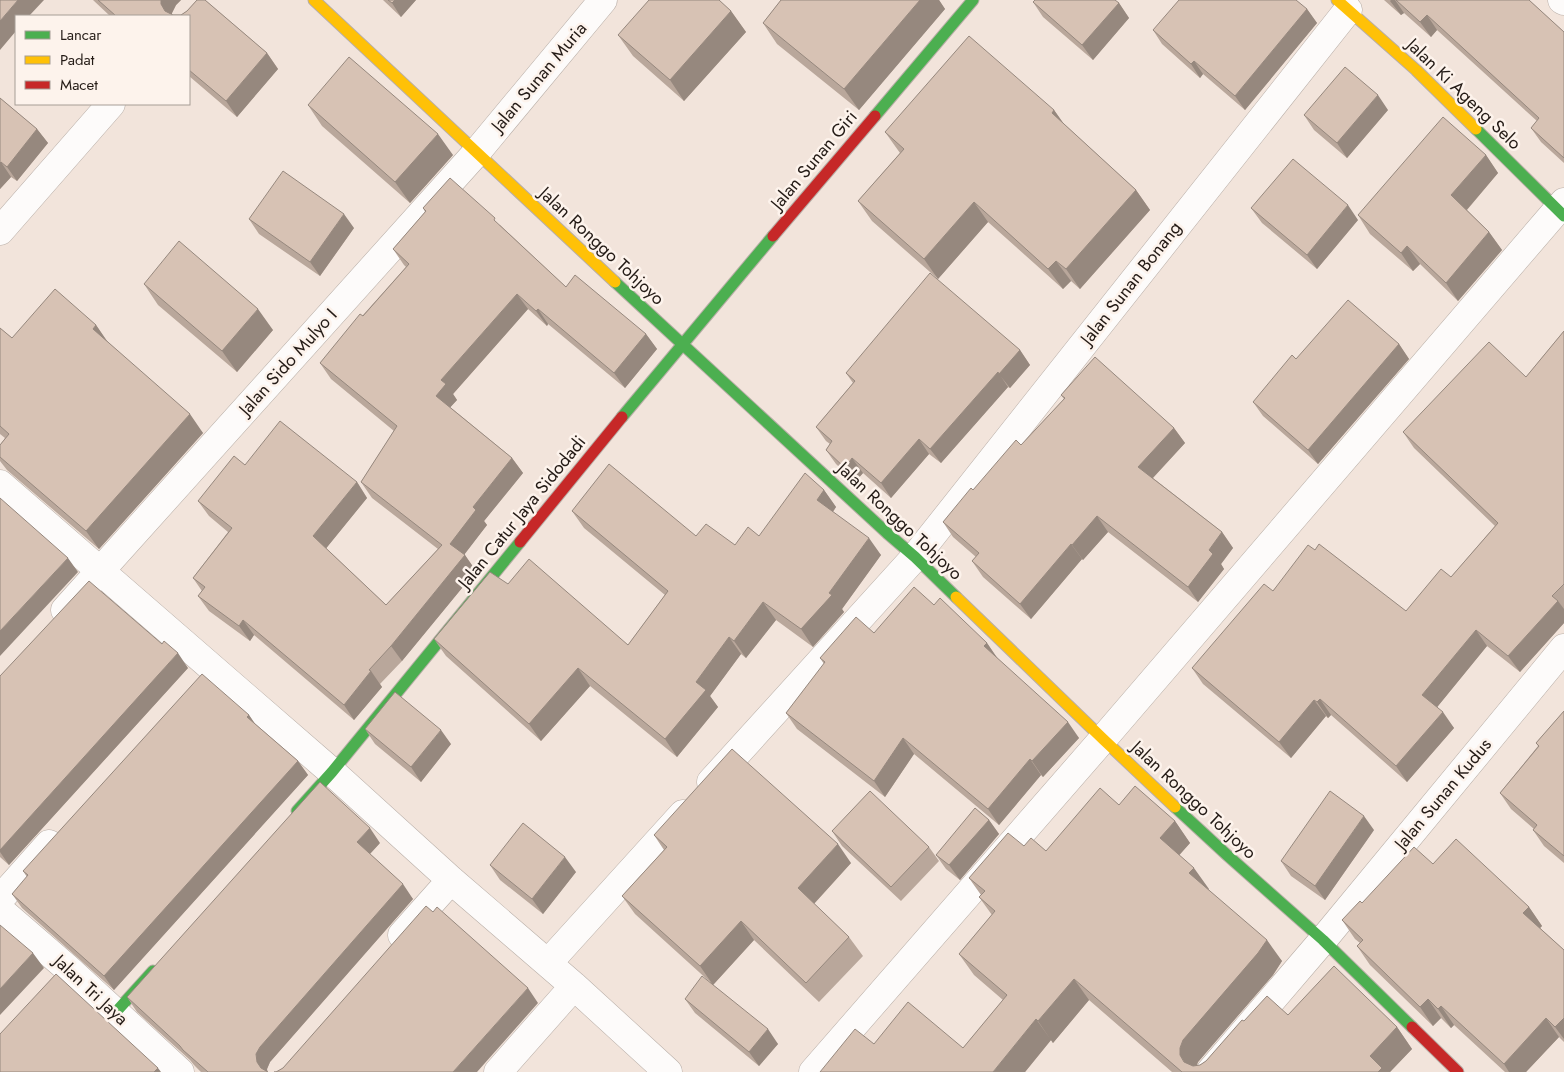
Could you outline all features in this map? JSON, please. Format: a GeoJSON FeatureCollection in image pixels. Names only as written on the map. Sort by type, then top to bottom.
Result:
{"type":"FeatureCollection","features":[{"type":"Feature","properties":{"kind":"street","name":"Jalan Ronggo Tohjoyo"},"geometry":{"type":"LineString","coordinates":[[314,0],[476,154],[915,557],[1103,739],[1227,855],[1322,940],[1458,1072]]}},
{"type":"Feature","properties":{"kind":"street","name":"Jalan Sunan Muria"},"geometry":{"type":"LineString","coordinates":[[476,154],[603,0]]}},
{"type":"Feature","properties":{"kind":"street","name":"Jalan Sunan Giri"},"geometry":{"type":"LineString","coordinates":[[682,343],[973,0]]}},
{"type":"Feature","properties":{"kind":"street","name":"Jalan Ki Ageng Selo"},"geometry":{"type":"LineString","coordinates":[[1342,5],[1416,70],[1562,209]]}},
{"type":"Feature","properties":{"kind":"street","name":"Jalan Sunan Bonang"},"geometry":{"type":"LineString","coordinates":[[548,963],[915,557],[1342,5]]}},
{"type":"Feature","properties":{"kind":"street"},"geometry":{"type":"LineString","coordinates":[[0,231],[110,105]]}},
{"type":"Feature","properties":{"kind":"street","name":"Jalan Sido Mulyo I"},"geometry":{"type":"LineString","coordinates":[[47,629],[476,154]]}},
{"type":"Feature","properties":{"kind":"street"},"geometry":{"type":"LineString","coordinates":[[813,1072],[1562,209]]}},
{"type":"Feature","properties":{"kind":"street","name":"Jalan Catur Jaya Sidodadi"},"geometry":{"type":"LineString","coordinates":[[293,816],[332,772],[682,343]]}},
{"type":"Feature","properties":{"kind":"street"},"geometry":{"type":"LineString","coordinates":[[0,484],[332,772],[451,880],[574,986],[660,1070]]}},
{"type":"Feature","properties":{"kind":"street","name":"Jalan Sunan Kudus"},"geometry":{"type":"LineString","coordinates":[[1210,1072],[1564,648]]}},
{"type":"Feature","properties":{"kind":"street"},"geometry":{"type":"LineString","coordinates":[[190,688],[210,667]]}},
{"type":"Feature","properties":{"kind":"street"},"geometry":{"type":"LineString","coordinates":[[0,898],[66,826]]}},
{"type":"Feature","properties":{"kind":"street"},"geometry":{"type":"LineString","coordinates":[[386,954],[451,880]]}},
{"type":"Feature","properties":{"kind":"street","name":"Jalan Tri Jaya"},"geometry":{"type":"LineString","coordinates":[[0,910],[66,966],[180,1072]]}},
{"type":"Feature","properties":{"kind":"street"},"geometry":{"type":"LineString","coordinates":[[115,1013],[161,962]]}},
{"type":"Feature","properties":{"kind":"street"},"geometry":{"type":"LineString","coordinates":[[46,987],[66,966]]}},
{"type":"Feature","properties":{"kind":"street"},"geometry":{"type":"LineString","coordinates":[[498,1072],[574,986]]}},
{"type":"Feature","properties":{"kind":"building"},"geometry":{"type":"Polygon","coordinates":[[[0,0],[18,0],[0,21],[0,0]]]}},
{"type":"Feature","properties":{"kind":"building"},"geometry":{"type":"Polygon","coordinates":[[[98,0],[161,0],[165,11],[173,15],[115,15],[98,0]]]}},
{"type":"Feature","properties":{"kind":"building"},"geometry":{"type":"Polygon","coordinates":[[[197,0],[205,0],[267,53],[226,101],[190,71],[190,15],[181,15],[197,0]]]}},
{"type":"Feature","properties":{"kind":"building"},"geometry":{"type":"Polygon","coordinates":[[[649,0],[719,0],[731,11],[670,80],[618,35],[649,0]]]}},
{"type":"Feature","properties":{"kind":"building"},"geometry":{"type":"Polygon","coordinates":[[[781,0],[920,0],[844,89],[763,23],[781,0]]]}},
{"type":"Feature","properties":{"kind":"building"},"geometry":{"type":"Polygon","coordinates":[[[1035,0],[1115,0],[1119,3],[1082,45],[1033,2],[1035,0]]]}},
{"type":"Feature","properties":{"kind":"building"},"geometry":{"type":"Polygon","coordinates":[[[1179,0],[1296,0],[1307,9],[1235,96],[1194,61],[1191,64],[1153,30],[1179,0]]]}},
{"type":"Feature","properties":{"kind":"building"},"geometry":{"type":"Polygon","coordinates":[[[1396,0],[1529,0],[1564,32],[1564,158],[1531,128],[1539,118],[1427,15],[1420,22],[1396,0]]]}},
{"type":"Feature","properties":{"kind":"building"},"geometry":{"type":"Polygon","coordinates":[[[969,36],[1054,110],[1052,113],[1136,190],[1066,269],[1056,261],[1048,269],[974,202],[924,259],[858,201],[904,149],[885,132],[969,36]]]}},
{"type":"Feature","properties":{"kind":"building"},"geometry":{"type":"Polygon","coordinates":[[[349,57],[438,134],[395,182],[308,105],[349,57]]]}},
{"type":"Feature","properties":{"kind":"building"},"geometry":{"type":"Polygon","coordinates":[[[1345,67],[1378,95],[1337,143],[1304,115],[1345,67]]]}},
{"type":"Feature","properties":{"kind":"building"},"geometry":{"type":"Polygon","coordinates":[[[0,98],[37,129],[7,167],[0,163],[0,98]]]}},
{"type":"Feature","properties":{"kind":"building"},"geometry":{"type":"Polygon","coordinates":[[[1443,117],[1486,155],[1451,195],[1489,232],[1446,283],[1407,246],[1401,253],[1358,215],[1443,117]]]}},
{"type":"Feature","properties":{"kind":"building"},"geometry":{"type":"Polygon","coordinates":[[[1293,159],[1348,205],[1307,255],[1251,208],[1293,159]]]}},
{"type":"Feature","properties":{"kind":"building"},"geometry":{"type":"Polygon","coordinates":[[[283,171],[344,214],[310,262],[249,219],[283,171]]]}},
{"type":"Feature","properties":{"kind":"building"},"geometry":{"type":"Polygon","coordinates":[[[450,178],[495,218],[494,220],[566,287],[575,275],[646,334],[614,373],[538,309],[536,311],[517,294],[441,380],[446,384],[436,396],[512,458],[473,507],[476,510],[450,544],[465,555],[391,646],[369,670],[371,671],[344,705],[243,620],[239,626],[198,596],[205,587],[193,578],[232,528],[198,501],[234,456],[245,465],[280,421],[357,482],[313,536],[386,605],[442,545],[361,482],[397,426],[320,363],[360,314],[363,316],[409,264],[393,249],[426,211],[423,208],[450,178]]]}},
{"type":"Feature","properties":{"kind":"building"},"geometry":{"type":"Polygon","coordinates":[[[179,241],[258,309],[222,351],[144,284],[179,241]]]}},
{"type":"Feature","properties":{"kind":"building"},"geometry":{"type":"Polygon","coordinates":[[[930,273],[1020,350],[930,449],[919,439],[881,483],[852,458],[845,468],[826,450],[832,441],[816,427],[855,381],[846,373],[930,273]]]}},
{"type":"Feature","properties":{"kind":"building"},"geometry":{"type":"Polygon","coordinates":[[[55,289],[96,325],[93,329],[190,414],[86,531],[0,457],[0,445],[9,434],[0,426],[0,328],[12,338],[55,289]]]}},
{"type":"Feature","properties":{"kind":"building"},"geometry":{"type":"Polygon","coordinates":[[[1348,300],[1399,344],[1308,450],[1253,402],[1292,355],[1296,359],[1348,300]]]}},
{"type":"Feature","properties":{"kind":"building"},"geometry":{"type":"Polygon","coordinates":[[[1564,331],[1564,584],[1552,596],[1558,601],[1508,656],[1476,630],[1422,695],[1443,712],[1396,766],[1320,699],[1317,702],[1314,700],[1279,742],[1192,668],[1264,584],[1273,591],[1308,545],[1315,550],[1319,544],[1406,611],[1441,569],[1451,577],[1498,523],[1403,432],[1489,342],[1526,377],[1564,331]]]}},
{"type":"Feature","properties":{"kind":"building"},"geometry":{"type":"Polygon","coordinates":[[[1095,357],[1174,428],[1138,467],[1222,532],[1209,550],[1213,554],[1188,587],[1097,516],[1020,604],[972,561],[979,553],[943,522],[971,488],[973,490],[1016,440],[1021,445],[1065,398],[1061,395],[1095,357]]]}},
{"type":"Feature","properties":{"kind":"building"},"geometry":{"type":"Polygon","coordinates":[[[609,464],[696,536],[706,524],[735,545],[748,527],[759,536],[805,473],[824,490],[817,500],[869,538],[829,593],[832,595],[801,629],[763,602],[734,641],[729,637],[696,682],[706,690],[665,739],[578,668],[529,724],[434,639],[490,572],[508,584],[529,559],[628,645],[668,591],[572,511],[609,464]]]}},
{"type":"Feature","properties":{"kind":"building"},"geometry":{"type":"Polygon","coordinates":[[[0,498],[68,558],[0,631],[0,498]]]}},
{"type":"Feature","properties":{"kind":"building"},"geometry":{"type":"Polygon","coordinates":[[[89,581],[162,644],[164,641],[178,653],[0,850],[0,676],[89,581]]]}},
{"type":"Feature","properties":{"kind":"building"},"geometry":{"type":"Polygon","coordinates":[[[914,587],[934,605],[940,598],[987,643],[984,646],[1068,722],[1032,761],[1030,759],[988,809],[903,738],[874,781],[786,713],[825,662],[820,658],[856,617],[874,633],[914,587]]]}},
{"type":"Feature","properties":{"kind":"building"},"geometry":{"type":"Polygon","coordinates":[[[202,674],[249,715],[247,717],[298,761],[104,976],[12,894],[28,875],[23,871],[202,674]]]}},
{"type":"Feature","properties":{"kind":"building"},"geometry":{"type":"Polygon","coordinates":[[[395,692],[441,730],[411,767],[365,729],[395,692]]]}},
{"type":"Feature","properties":{"kind":"building"},"geometry":{"type":"Polygon","coordinates":[[[1564,711],[1564,856],[1533,830],[1537,825],[1500,793],[1539,746],[1536,743],[1564,711]]]}},
{"type":"Feature","properties":{"kind":"building"},"geometry":{"type":"Polygon","coordinates":[[[732,749],[838,844],[798,888],[849,937],[806,983],[741,921],[700,966],[622,896],[667,847],[654,835],[732,749]]]}},
{"type":"Feature","properties":{"kind":"building"},"geometry":{"type":"Polygon","coordinates":[[[320,782],[370,828],[357,842],[403,884],[260,1047],[256,1054],[257,1062],[261,1068],[268,1072],[208,1072],[127,997],[320,782]]]}},
{"type":"Feature","properties":{"kind":"building"},"geometry":{"type":"Polygon","coordinates":[[[1135,786],[1175,821],[1160,838],[1194,868],[1189,873],[1267,940],[1183,1040],[1180,1055],[1184,1062],[1193,1066],[1200,1065],[1206,1061],[1242,1020],[1244,1021],[1267,996],[1288,1015],[1334,966],[1397,1027],[1370,1056],[1382,1068],[1378,1072],[1182,1072],[1074,979],[1038,1021],[1036,1019],[993,1072],[820,1072],[855,1029],[874,1044],[908,1002],[963,1048],[1007,995],[959,954],[995,911],[979,897],[985,891],[969,878],[1008,833],[1024,846],[1031,838],[1046,851],[1100,788],[1119,805],[1135,786]]]}},
{"type":"Feature","properties":{"kind":"building"},"geometry":{"type":"Polygon","coordinates":[[[870,791],[929,847],[891,887],[832,831],[870,791]]]}},
{"type":"Feature","properties":{"kind":"building"},"geometry":{"type":"Polygon","coordinates":[[[1330,791],[1364,816],[1315,886],[1281,861],[1330,791]]]}},
{"type":"Feature","properties":{"kind":"building"},"geometry":{"type":"Polygon","coordinates":[[[975,808],[989,820],[949,865],[936,855],[975,808]]]}},
{"type":"Feature","properties":{"kind":"building"},"geometry":{"type":"Polygon","coordinates":[[[523,823],[565,857],[532,899],[490,865],[523,823]]]}},
{"type":"Feature","properties":{"kind":"building"},"geometry":{"type":"Polygon","coordinates":[[[1456,839],[1529,907],[1523,913],[1564,950],[1564,1018],[1555,1027],[1546,1018],[1504,1064],[1441,1006],[1438,1009],[1428,999],[1420,1007],[1357,946],[1363,940],[1342,920],[1360,901],[1362,903],[1414,847],[1433,864],[1456,839]]]}},
{"type":"Feature","properties":{"kind":"building"},"geometry":{"type":"Polygon","coordinates":[[[426,906],[433,912],[437,907],[528,988],[453,1072],[276,1072],[283,1068],[426,906]]]}},
{"type":"Feature","properties":{"kind":"building"},"geometry":{"type":"Polygon","coordinates":[[[0,925],[33,953],[0,989],[0,925]]]}},
{"type":"Feature","properties":{"kind":"building"},"geometry":{"type":"Polygon","coordinates":[[[56,974],[158,1068],[154,1072],[0,1072],[0,1034],[56,974]]]}},
{"type":"Feature","properties":{"kind":"building"},"geometry":{"type":"Polygon","coordinates":[[[702,976],[768,1029],[749,1052],[685,999],[702,976]]]}},
{"type":"Feature","properties":{"kind":"traffic: fast"},"geometry":{"type":"LineString","coordinates":[[875,116],[973,0]]}},
{"type":"Feature","properties":{"kind":"traffic: fast"},"geometry":{"type":"LineString","coordinates":[[1476,129],[1564,216]]}},
{"type":"Feature","properties":{"kind":"traffic: fast"},"geometry":{"type":"LineString","coordinates":[[622,417],[773,236]]}},
{"type":"Feature","properties":{"kind":"traffic: fast"},"geometry":{"type":"LineString","coordinates":[[615,282],[915,557],[956,597]]}},
{"type":"Feature","properties":{"kind":"traffic: fast"},"geometry":{"type":"LineString","coordinates":[[297,811],[332,772],[520,542]]}},
{"type":"Feature","properties":{"kind":"traffic: fast"},"geometry":{"type":"LineString","coordinates":[[1175,807],[1323,940],[1412,1027]]}},
{"type":"Feature","properties":{"kind":"traffic: fast"},"geometry":{"type":"LineString","coordinates":[[115,1013],[153,971]]}},
{"type":"Feature","properties":{"kind":"traffic: slow"},"geometry":{"type":"LineString","coordinates":[[314,0],[615,282]]}},
{"type":"Feature","properties":{"kind":"traffic: slow"},"geometry":{"type":"LineString","coordinates":[[1337,0],[1416,70],[1476,129]]}},
{"type":"Feature","properties":{"kind":"traffic: slow"},"geometry":{"type":"LineString","coordinates":[[956,597],[1175,807]]}},
{"type":"Feature","properties":{"kind":"traffic: jam"},"geometry":{"type":"LineString","coordinates":[[773,236],[875,116]]}},
{"type":"Feature","properties":{"kind":"traffic: jam"},"geometry":{"type":"LineString","coordinates":[[520,542],[622,417]]}},
{"type":"Feature","properties":{"kind":"traffic: jam"},"geometry":{"type":"LineString","coordinates":[[1412,1027],[1458,1072]]}}]}
